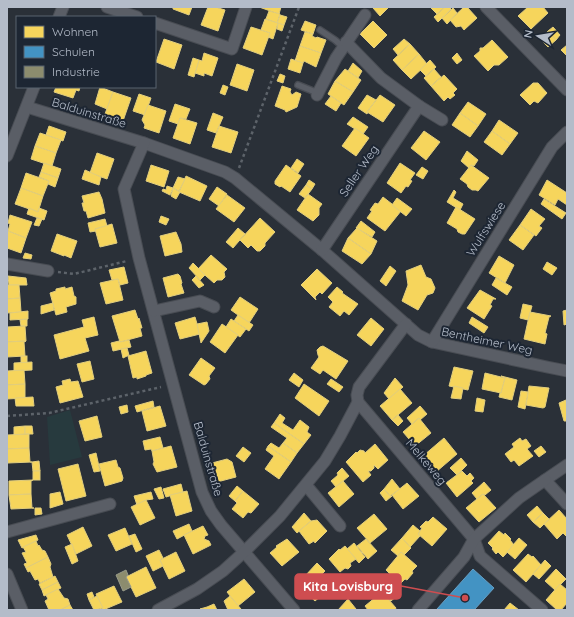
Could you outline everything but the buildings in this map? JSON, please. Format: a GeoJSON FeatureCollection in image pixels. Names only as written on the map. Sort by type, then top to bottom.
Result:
{"type":"FeatureCollection","features":[{"type":"Feature","properties":{"kind":"street"},"geometry":{"type":"LineString","coordinates":[[107,7],[134,16]]}},
{"type":"Feature","properties":{"kind":"street"},"geometry":{"type":"LineString","coordinates":[[156,23],[232,49],[246,7]]}},
{"type":"Feature","properties":{"kind":"street"},"geometry":{"type":"LineString","coordinates":[[486,7],[567,90]]}},
{"type":"Feature","properties":{"kind":"street"},"geometry":{"type":"LineString","coordinates":[[318,94],[344,44],[365,16]]}},
{"type":"Feature","properties":{"kind":"street"},"geometry":{"type":"LineString","coordinates":[[344,44],[381,78],[419,106],[442,120]]}},
{"type":"Feature","properties":{"kind":"street"},"geometry":{"type":"LineString","coordinates":[[7,156],[34,88]]}},
{"type":"Feature","properties":{"kind":"street","name":"Seller Weg"},"geometry":{"type":"LineString","coordinates":[[322,250],[419,106]]}},
{"type":"Feature","properties":{"kind":"street","name":"Balduinstraße"},"geometry":{"type":"LineString","coordinates":[[26,107],[144,143],[225,172],[235,178]]}},
{"type":"Feature","properties":{"kind":"street","name":"Wulfswiese"},"geometry":{"type":"LineString","coordinates":[[432,342],[552,147],[567,132]]}},
{"type":"Feature","properties":{"kind":"street","name":"Balduinstraße"},"geometry":{"type":"LineString","coordinates":[[144,143],[124,189],[139,258],[202,492],[211,511],[294,610]]}},
{"type":"Feature","properties":{"kind":"street"},"geometry":{"type":"LineString","coordinates":[[158,610],[197,590],[223,571],[280,516],[329,454],[358,402],[357,395],[359,387],[406,324],[322,250],[235,178]]}},
{"type":"Feature","properties":{"kind":"street"},"geometry":{"type":"LineString","coordinates":[[7,264],[48,271]]}},
{"type":"Feature","properties":{"kind":"street"},"geometry":{"type":"LineString","coordinates":[[154,311],[200,300],[214,307]]}},
{"type":"Feature","properties":{"kind":"street","name":"Bentheimer Weg"},"geometry":{"type":"LineString","coordinates":[[406,324],[418,335],[432,342],[567,371]]}},
{"type":"Feature","properties":{"kind":"street","name":"Melkeweg"},"geometry":{"type":"LineString","coordinates":[[358,402],[474,539],[480,556],[542,610]]}},
{"type":"Feature","properties":{"kind":"street"},"geometry":{"type":"LineString","coordinates":[[418,610],[464,557],[474,539],[519,498],[567,465]]}},
{"type":"Feature","properties":{"kind":"street"},"geometry":{"type":"LineString","coordinates":[[545,480],[567,504]]}},
{"type":"Feature","properties":{"kind":"street"},"geometry":{"type":"LineString","coordinates":[[306,485],[340,526]]}},
{"type":"Feature","properties":{"kind":"street"},"geometry":{"type":"LineString","coordinates":[[7,532],[110,504]]}},
{"type":"Feature","properties":{"kind":"street"},"geometry":{"type":"LineString","coordinates":[[7,574],[22,610]]}},
{"type":"Feature","properties":{"kind":"lane"},"geometry":{"type":"LineString","coordinates":[[320,30],[344,44]]}},
{"type":"Feature","properties":{"kind":"lane"},"geometry":{"type":"LineString","coordinates":[[298,85],[318,94]]}},
{"type":"Feature","properties":{"kind":"path"},"geometry":{"type":"LineString","coordinates":[[235,178],[299,7]]}},
{"type":"Feature","properties":{"kind":"path"},"geometry":{"type":"LineString","coordinates":[[48,271],[74,274],[139,258]]}},
{"type":"Feature","properties":{"kind":"path"},"geometry":{"type":"LineString","coordinates":[[7,416],[48,413],[173,384]]}},
{"type":"Feature","properties":{"kind":"green space"},"geometry":{"type":"Polygon","coordinates":[[[70,410],[82,457],[50,465],[47,417],[70,410]]]}},
{"type":"Feature","properties":{"kind":"place","name":"Kita Lovisburg"},"geometry":{"type":"Point","coordinates":[465,598]}}]}
